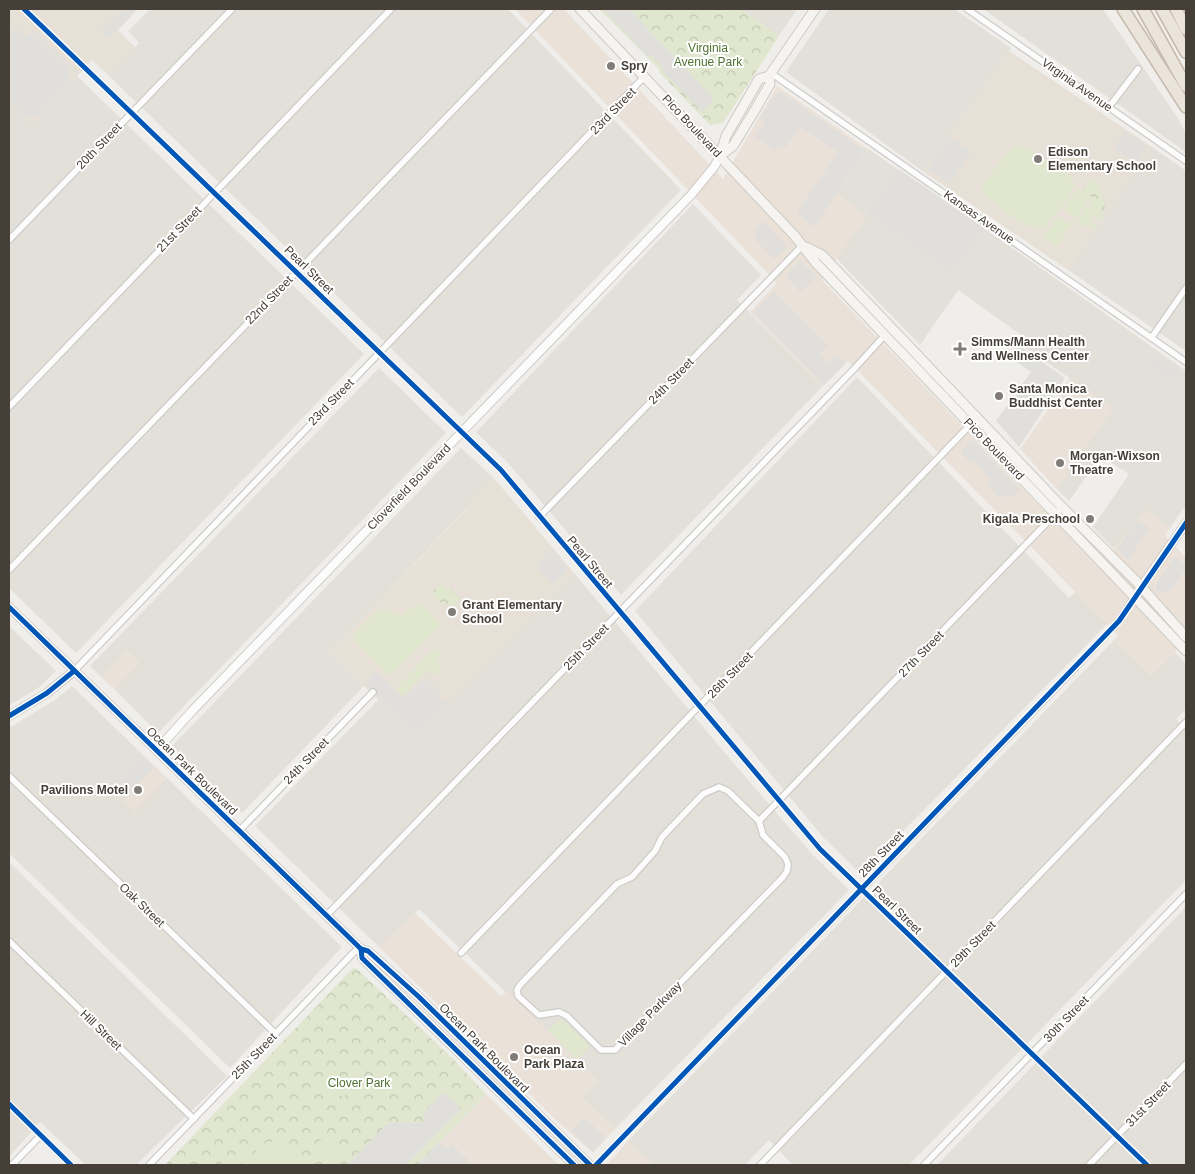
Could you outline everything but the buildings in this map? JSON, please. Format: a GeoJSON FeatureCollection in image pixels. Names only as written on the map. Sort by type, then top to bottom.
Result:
{"type":"FeatureCollection","features":[{"type":"Feature","properties":{"kind":"highway"},"geometry":{"type":"LineString","coordinates":[[1123,9],[1186,107]]}},
{"type":"Feature","properties":{"kind":"highway"},"geometry":{"type":"LineString","coordinates":[[1143,9],[1186,86]]}},
{"type":"Feature","properties":{"kind":"highway"},"geometry":{"type":"LineString","coordinates":[[1162,9],[1186,52]]}},
{"type":"Feature","properties":{"kind":"highway"},"geometry":{"type":"LineString","coordinates":[[1176,9],[1186,29]]}},
{"type":"Feature","properties":{"kind":"main road","name":"Pico Boulevard"},"geometry":{"type":"LineString","coordinates":[[580,9],[646,76],[803,245],[816,263],[885,335],[926,371]]}},
{"type":"Feature","properties":{"kind":"main road","name":"Cloverfield Boulevard"},"geometry":{"type":"LineString","coordinates":[[720,156],[733,146],[770,84],[770,74],[815,9]]}},
{"type":"Feature","properties":{"kind":"main road","name":"Pico Boulevard"},"geometry":{"type":"LineString","coordinates":[[803,245],[822,255],[888,324],[926,371],[1142,587],[1186,637]]}},
{"type":"Feature","properties":{"kind":"main road"},"geometry":{"type":"LineString","coordinates":[[885,335],[888,324]]}},
{"type":"Feature","properties":{"kind":"main road","name":"Pico Boulevard"},"geometry":{"type":"LineString","coordinates":[[974,421],[1055,514],[1136,596],[1186,651]]}},
{"type":"Feature","properties":{"kind":"street","name":"Pearl Street"},"geometry":{"type":"LineString","coordinates":[[24,9],[501,470],[820,849],[1147,1165]]}},
{"type":"Feature","properties":{"kind":"street","name":"20th Street"},"geometry":{"type":"LineString","coordinates":[[9,240],[232,9]]}},
{"type":"Feature","properties":{"kind":"street","name":"21st Street"},"geometry":{"type":"LineString","coordinates":[[9,407],[391,9]]}},
{"type":"Feature","properties":{"kind":"street","name":"22nd Street"},"geometry":{"type":"LineString","coordinates":[[9,570],[551,9]]}},
{"type":"Feature","properties":{"kind":"street","name":"Virginia Avenue"},"geometry":{"type":"LineString","coordinates":[[967,9],[1186,161]]}},
{"type":"Feature","properties":{"kind":"street"},"geometry":{"type":"LineString","coordinates":[[1109,107],[1138,69]]}},
{"type":"Feature","properties":{"kind":"street","name":"Kansas Avenue"},"geometry":{"type":"LineString","coordinates":[[770,74],[1186,362]]}},
{"type":"Feature","properties":{"kind":"street","name":"23rd Street"},"geometry":{"type":"LineString","coordinates":[[9,716],[47,693],[74,671],[646,76]]}},
{"type":"Feature","properties":{"kind":"street","name":"Cloverfield Boulevard"},"geometry":{"type":"LineString","coordinates":[[157,750],[192,711],[691,195],[710,172],[720,156]]}},
{"type":"Feature","properties":{"kind":"street","name":"24th Street"},"geometry":{"type":"LineString","coordinates":[[539,517],[803,245]]}},
{"type":"Feature","properties":{"kind":"street"},"geometry":{"type":"LineString","coordinates":[[1152,337],[1186,288]]}},
{"type":"Feature","properties":{"kind":"street","name":"25th Street"},"geometry":{"type":"LineString","coordinates":[[327,915],[854,370],[885,335]]}},
{"type":"Feature","properties":{"kind":"street","name":"26th Street"},"geometry":{"type":"LineString","coordinates":[[461,953],[974,421]]}},
{"type":"Feature","properties":{"kind":"street","name":"27th Street"},"geometry":{"type":"LineString","coordinates":[[759,822],[1062,507]]}},
{"type":"Feature","properties":{"kind":"street"},"geometry":{"type":"LineString","coordinates":[[1136,596],[1186,523]]}},
{"type":"Feature","properties":{"kind":"street","name":"28th Street"},"geometry":{"type":"LineString","coordinates":[[596,1165],[1119,621],[1136,596]]}},
{"type":"Feature","properties":{"kind":"street","name":"Ocean Park Boulevard"},"geometry":{"type":"LineString","coordinates":[[9,607],[360,948],[368,951],[418,997],[590,1165]]}},
{"type":"Feature","properties":{"kind":"street","name":"24th Street"},"geometry":{"type":"LineString","coordinates":[[240,830],[373,692]]}},
{"type":"Feature","properties":{"kind":"street","name":"29th Street"},"geometry":{"type":"LineString","coordinates":[[760,1165],[1186,722]]}},
{"type":"Feature","properties":{"kind":"street","name":"Oak Street"},"geometry":{"type":"LineString","coordinates":[[9,776],[276,1034]]}},
{"type":"Feature","properties":{"kind":"street","name":"Village Parkway"},"geometry":{"type":"LineString","coordinates":[[719,787],[728,791],[759,822],[763,835],[785,857],[788,871],[615,1050],[601,1050],[568,1016],[552,1012],[543,1016],[538,1015],[518,996],[517,990],[520,985],[617,884],[632,877],[654,852],[662,837],[703,794],[719,787]]}},
{"type":"Feature","properties":{"kind":"street","name":"30th Street"},"geometry":{"type":"LineString","coordinates":[[924,1165],[1186,894]]}},
{"type":"Feature","properties":{"kind":"street","name":"Hill Street"},"geometry":{"type":"LineString","coordinates":[[9,941],[194,1119]]}},
{"type":"Feature","properties":{"kind":"street","name":"25th Street"},"geometry":{"type":"LineString","coordinates":[[149,1165],[360,948]]}},
{"type":"Feature","properties":{"kind":"street","name":"Ocean Park Boulevard"},"geometry":{"type":"LineString","coordinates":[[360,948],[362,958],[574,1165]]}},
{"type":"Feature","properties":{"kind":"street","name":"31st Street"},"geometry":{"type":"LineString","coordinates":[[1089,1165],[1186,1064]]}},
{"type":"Feature","properties":{"kind":"street"},"geometry":{"type":"LineString","coordinates":[[9,1104],[72,1165]]}},
{"type":"Feature","properties":{"kind":"street"},"geometry":{"type":"LineString","coordinates":[[12,1165],[41,1136]]}},
{"type":"Feature","properties":{"kind":"shaded area"},"geometry":{"type":"Polygon","coordinates":[[[9,9],[138,9],[118,30],[135,47],[108,75],[92,60],[32,124],[9,101],[9,9]]]}},
{"type":"Feature","properties":{"kind":"shaded area"},"geometry":{"type":"Polygon","coordinates":[[[123,9],[137,9],[108,39],[101,31],[123,9]]]}},
{"type":"Feature","properties":{"kind":"shaded area"},"geometry":{"type":"Polygon","coordinates":[[[150,9],[508,9],[681,190],[462,417],[108,75],[139,43],[128,31],[150,9]]]}},
{"type":"Feature","properties":{"kind":"shaded area"},"geometry":{"type":"Polygon","coordinates":[[[515,9],[564,9],[723,179],[777,86],[868,149],[837,194],[867,216],[822,280],[1099,568],[1146,509],[1170,528],[1165,536],[1186,558],[1186,641],[1151,675],[1114,640],[1118,635],[848,361],[822,387],[750,312],[777,283],[515,9]]]}},
{"type":"Feature","properties":{"kind":"shaded area"},"geometry":{"type":"Polygon","coordinates":[[[603,9],[629,9],[712,97],[712,103],[702,112],[662,71],[663,68],[651,55],[647,56],[603,9]]]}},
{"type":"Feature","properties":{"kind":"shaded area"},"geometry":{"type":"Polygon","coordinates":[[[740,9],[797,9],[779,36],[740,9]]]}},
{"type":"Feature","properties":{"kind":"shaded area"},"geometry":{"type":"Polygon","coordinates":[[[829,9],[954,9],[1011,48],[924,172],[786,72],[829,9]]]}},
{"type":"Feature","properties":{"kind":"shaded area"},"geometry":{"type":"Polygon","coordinates":[[[983,9],[1103,9],[1177,117],[1186,134],[1186,152],[983,9]]]}},
{"type":"Feature","properties":{"kind":"shaded area"},"geometry":{"type":"Polygon","coordinates":[[[16,29],[26,38],[33,30],[72,69],[67,75],[72,80],[37,117],[33,114],[28,119],[9,99],[9,38],[16,29]]]}},
{"type":"Feature","properties":{"kind":"shaded area","name":"Edison Elementary School"},"geometry":{"type":"Polygon","coordinates":[[[1009,51],[1152,147],[1068,270],[924,172],[1009,51]]]}},
{"type":"Feature","properties":{"kind":"shaded area"},"geometry":{"type":"Polygon","coordinates":[[[77,76],[364,354],[76,653],[9,588],[9,101],[32,123],[77,76]]]}},
{"type":"Feature","properties":{"kind":"shaded area"},"geometry":{"type":"Polygon","coordinates":[[[779,91],[866,151],[814,227],[797,212],[838,152],[800,127],[785,148],[779,145],[775,151],[755,137],[765,122],[760,118],[779,91]]]}},
{"type":"Feature","properties":{"kind":"shaded area"},"geometry":{"type":"Polygon","coordinates":[[[1125,132],[1148,147],[1137,163],[1114,148],[1125,132]]]}},
{"type":"Feature","properties":{"kind":"shaded area"},"geometry":{"type":"Polygon","coordinates":[[[950,137],[971,152],[949,184],[928,169],[950,137]]]}},
{"type":"Feature","properties":{"kind":"shaded area"},"geometry":{"type":"Polygon","coordinates":[[[1152,147],[1186,171],[1186,351],[1068,270],[1152,147]]]}},
{"type":"Feature","properties":{"kind":"shaded area"},"geometry":{"type":"Polygon","coordinates":[[[868,149],[984,228],[1186,371],[1186,505],[1170,528],[1146,510],[1114,549],[1093,527],[1129,474],[1101,456],[1069,501],[1057,489],[1113,408],[1017,342],[1021,335],[958,290],[920,345],[836,258],[867,216],[837,194],[868,149]]]}},
{"type":"Feature","properties":{"kind":"shaded area"},"geometry":{"type":"Polygon","coordinates":[[[899,169],[984,228],[953,273],[868,214],[899,169]]]}},
{"type":"Feature","properties":{"kind":"shaded area"},"geometry":{"type":"Polygon","coordinates":[[[693,204],[761,275],[737,300],[822,387],[621,595],[508,463],[476,432],[693,204]]]}},
{"type":"Feature","properties":{"kind":"shaded area"},"geometry":{"type":"Polygon","coordinates":[[[763,221],[786,245],[786,248],[774,259],[754,238],[757,234],[754,230],[763,221]]]}},
{"type":"Feature","properties":{"kind":"shaded area"},"geometry":{"type":"Polygon","coordinates":[[[800,261],[817,276],[800,292],[785,276],[800,261]]]}},
{"type":"Feature","properties":{"kind":"shaded area"},"geometry":{"type":"Polygon","coordinates":[[[774,291],[828,345],[819,354],[828,363],[837,354],[846,363],[824,385],[753,312],[774,291]]]}},
{"type":"Feature","properties":{"kind":"shaded area"},"geometry":{"type":"Polygon","coordinates":[[[1017,344],[1065,378],[1019,447],[996,421],[1031,372],[1008,356],[1017,344]]]}},
{"type":"Feature","properties":{"kind":"shaded area"},"geometry":{"type":"Polygon","coordinates":[[[1154,356],[1178,373],[1172,383],[1147,365],[1154,356]]]}},
{"type":"Feature","properties":{"kind":"shaded area"},"geometry":{"type":"Polygon","coordinates":[[[379,368],[446,433],[158,733],[114,689],[139,663],[127,651],[102,678],[90,666],[379,368]]]}},
{"type":"Feature","properties":{"kind":"shaded area"},"geometry":{"type":"Polygon","coordinates":[[[857,377],[1069,598],[1076,592],[1107,624],[861,874],[823,837],[635,611],[857,377]]]}},
{"type":"Feature","properties":{"kind":"shaded area"},"geometry":{"type":"Polygon","coordinates":[[[1070,378],[1113,408],[1057,489],[1020,449],[1070,378]]]}},
{"type":"Feature","properties":{"kind":"shaded area"},"geometry":{"type":"Polygon","coordinates":[[[972,439],[1020,489],[1011,498],[1006,494],[1000,499],[987,485],[992,481],[973,460],[970,462],[960,451],[972,439]]]}},
{"type":"Feature","properties":{"kind":"shaded area"},"geometry":{"type":"Polygon","coordinates":[[[461,448],[493,477],[467,505],[468,507],[330,652],[364,686],[242,813],[172,746],[461,448]]]}},
{"type":"Feature","properties":{"kind":"shaded area","name":"Grant Elementary School"},"geometry":{"type":"Polygon","coordinates":[[[493,477],[574,573],[415,737],[330,652],[468,508],[467,505],[493,477]]]}},
{"type":"Feature","properties":{"kind":"shaded area"},"geometry":{"type":"Polygon","coordinates":[[[1138,520],[1149,528],[1128,560],[1117,549],[1138,520]]]}},
{"type":"Feature","properties":{"kind":"shaded area"},"geometry":{"type":"Polygon","coordinates":[[[552,549],[568,568],[553,584],[536,566],[552,549]]]}},
{"type":"Feature","properties":{"kind":"shaded area"},"geometry":{"type":"Polygon","coordinates":[[[1175,557],[1186,565],[1186,568],[1171,590],[1156,593],[1156,585],[1175,557]]]}},
{"type":"Feature","properties":{"kind":"shaded area"},"geometry":{"type":"Polygon","coordinates":[[[574,573],[813,855],[849,890],[615,1129],[581,1097],[597,1080],[419,909],[379,947],[255,826],[378,700],[415,736],[574,573]]]}},
{"type":"Feature","properties":{"kind":"shaded area"},"geometry":{"type":"Polygon","coordinates":[[[9,626],[56,671],[37,689],[9,705],[9,626]]]}},
{"type":"Feature","properties":{"kind":"shaded area"},"geometry":{"type":"Polygon","coordinates":[[[1114,640],[1151,675],[1175,652],[1186,664],[1186,709],[1176,719],[1186,730],[1186,880],[909,1165],[793,1165],[769,1140],[745,1165],[653,1165],[628,1141],[1114,640]]]}},
{"type":"Feature","properties":{"kind":"shaded area"},"geometry":{"type":"Polygon","coordinates":[[[127,651],[139,663],[114,689],[102,678],[127,651]]]}},
{"type":"Feature","properties":{"kind":"shaded area"},"geometry":{"type":"Polygon","coordinates":[[[375,671],[403,698],[424,678],[440,692],[440,701],[448,702],[416,735],[364,683],[375,671]]]}},
{"type":"Feature","properties":{"kind":"shaded area"},"geometry":{"type":"Polygon","coordinates":[[[72,686],[143,755],[111,789],[135,811],[167,778],[342,947],[230,1068],[9,853],[9,728],[55,700],[72,686]]]}},
{"type":"Feature","properties":{"kind":"shaded area"},"geometry":{"type":"Polygon","coordinates":[[[143,755],[167,778],[135,812],[110,789],[143,755]]]}},
{"type":"Feature","properties":{"kind":"shaded area"},"geometry":{"type":"Polygon","coordinates":[[[143,756],[154,767],[123,800],[112,789],[143,756]]]}},
{"type":"Feature","properties":{"kind":"shaded area"},"geometry":{"type":"Polygon","coordinates":[[[9,862],[227,1076],[136,1165],[86,1165],[40,1122],[9,1157],[9,862]]]}},
{"type":"Feature","properties":{"kind":"shaded area"},"geometry":{"type":"Polygon","coordinates":[[[1186,907],[1186,1165],[937,1165],[1186,907]]]}},
{"type":"Feature","properties":{"kind":"shaded area"},"geometry":{"type":"Polygon","coordinates":[[[415,913],[501,996],[506,991],[597,1080],[581,1097],[615,1129],[593,1153],[557,1121],[379,947],[415,913]]]}},
{"type":"Feature","properties":{"kind":"shaded area"},"geometry":{"type":"Polygon","coordinates":[[[443,1092],[461,1109],[406,1165],[347,1165],[388,1123],[422,1123],[426,1119],[422,1114],[443,1092]]]}},
{"type":"Feature","properties":{"kind":"shaded area"},"geometry":{"type":"Polygon","coordinates":[[[486,1094],[559,1165],[417,1165],[486,1094]]]}},
{"type":"Feature","properties":{"kind":"shaded area"},"geometry":{"type":"Polygon","coordinates":[[[584,1117],[606,1138],[593,1152],[571,1131],[584,1117]]]}},
{"type":"Feature","properties":{"kind":"shaded area"},"geometry":{"type":"Polygon","coordinates":[[[628,1141],[653,1165],[607,1165],[628,1141]]]}},
{"type":"Feature","properties":{"kind":"shaded area"},"geometry":{"type":"Polygon","coordinates":[[[439,1142],[447,1149],[451,1144],[473,1165],[417,1165],[439,1142]]]}},
{"type":"Feature","properties":{"kind":"green space","name":"Virginia Avenue Park"},"geometry":{"type":"Polygon","coordinates":[[[599,9],[740,9],[779,36],[723,123],[710,125],[660,73],[659,69],[599,9]]]}},
{"type":"Feature","properties":{"kind":"green space"},"geometry":{"type":"Polygon","coordinates":[[[1017,146],[1028,148],[1070,176],[1074,183],[1071,194],[1046,227],[1035,228],[1019,222],[982,194],[983,184],[1011,149],[1017,146]]]}},
{"type":"Feature","properties":{"kind":"green space"},"geometry":{"type":"Polygon","coordinates":[[[1094,178],[1102,191],[1105,208],[1101,213],[1089,204],[1093,198],[1083,190],[1088,181],[1094,178]]]}},
{"type":"Feature","properties":{"kind":"green space"},"geometry":{"type":"Polygon","coordinates":[[[1078,188],[1091,197],[1076,219],[1063,209],[1078,188]]]}},
{"type":"Feature","properties":{"kind":"green space"},"geometry":{"type":"Polygon","coordinates":[[[1089,205],[1104,216],[1101,220],[1094,215],[1088,223],[1091,220],[1098,225],[1095,229],[1088,224],[1085,227],[1077,221],[1089,205]]]}},
{"type":"Feature","properties":{"kind":"green space"},"geometry":{"type":"Polygon","coordinates":[[[1058,216],[1071,225],[1056,247],[1043,238],[1058,216]]]}},
{"type":"Feature","properties":{"kind":"green space"},"geometry":{"type":"Polygon","coordinates":[[[441,584],[445,588],[449,588],[461,599],[455,605],[439,602],[431,594],[441,584]]]}},
{"type":"Feature","properties":{"kind":"green space"},"geometry":{"type":"Polygon","coordinates":[[[417,604],[422,604],[439,622],[440,626],[394,673],[388,674],[353,639],[353,635],[378,610],[385,609],[401,616],[417,604]]]}},
{"type":"Feature","properties":{"kind":"green space"},"geometry":{"type":"Polygon","coordinates":[[[435,648],[442,655],[436,662],[442,668],[435,676],[424,666],[427,670],[403,696],[395,689],[435,648]]]}},
{"type":"Feature","properties":{"kind":"green space","name":"Clover Park"},"geometry":{"type":"Polygon","coordinates":[[[356,968],[453,1059],[486,1094],[417,1165],[165,1165],[352,969],[356,968]]]}},
{"type":"Feature","properties":{"kind":"green space"},"geometry":{"type":"Polygon","coordinates":[[[561,1018],[590,1046],[577,1060],[548,1031],[561,1018]]]}},
{"type":"Feature","properties":{"kind":"green space"},"geometry":{"type":"Polygon","coordinates":[[[322,1081],[345,1082],[345,1096],[321,1096],[322,1081]]]}},
{"type":"Feature","properties":{"kind":"green space"},"geometry":{"type":"Polygon","coordinates":[[[326,1135],[348,1156],[339,1165],[334,1165],[315,1146],[326,1135]]]}},
{"type":"Feature","properties":{"kind":"green space"},"geometry":{"type":"Polygon","coordinates":[[[280,1138],[307,1165],[239,1165],[263,1146],[280,1138]]]}},
{"type":"Feature","properties":{"kind":"cycle path"},"geometry":{"type":"LineString","coordinates":[[24,9],[501,470],[820,849],[1147,1165]]}},
{"type":"Feature","properties":{"kind":"cycle path"},"geometry":{"type":"LineString","coordinates":[[596,1165],[1119,621],[1186,523]]}},
{"type":"Feature","properties":{"kind":"cycle path"},"geometry":{"type":"LineString","coordinates":[[9,607],[361,949],[368,951],[419,997],[590,1165]]}},
{"type":"Feature","properties":{"kind":"cycle path"},"geometry":{"type":"LineString","coordinates":[[9,716],[47,693],[74,671]]}},
{"type":"Feature","properties":{"kind":"cycle path"},"geometry":{"type":"LineString","coordinates":[[361,949],[362,958],[574,1165]]}},
{"type":"Feature","properties":{"kind":"cycle path"},"geometry":{"type":"LineString","coordinates":[[9,1104],[71,1165]]}},
{"type":"Feature","properties":{"kind":"place","name":"Spry"},"geometry":{"type":"Point","coordinates":[611,66]}},
{"type":"Feature","properties":{"kind":"place","name":"Edison Elementary School"},"geometry":{"type":"Point","coordinates":[1038,159]}},
{"type":"Feature","properties":{"kind":"place","name":"Simms/Mann Health and Wellness Center"},"geometry":{"type":"Point","coordinates":[960,349]}},
{"type":"Feature","properties":{"kind":"place","name":"Santa Monica Buddhist Center"},"geometry":{"type":"Point","coordinates":[999,396]}},
{"type":"Feature","properties":{"kind":"place","name":"Morgan-Wixson Theatre"},"geometry":{"type":"Point","coordinates":[1060,463]}},
{"type":"Feature","properties":{"kind":"place","name":"Kigala Preschool"},"geometry":{"type":"Point","coordinates":[1090,519]}},
{"type":"Feature","properties":{"kind":"place","name":"Grant Elementary School"},"geometry":{"type":"Point","coordinates":[452,612]}},
{"type":"Feature","properties":{"kind":"place","name":"Pavilions Motel"},"geometry":{"type":"Point","coordinates":[138,790]}},
{"type":"Feature","properties":{"kind":"place","name":"Ocean Park Plaza"},"geometry":{"type":"Point","coordinates":[514,1057]}}]}
